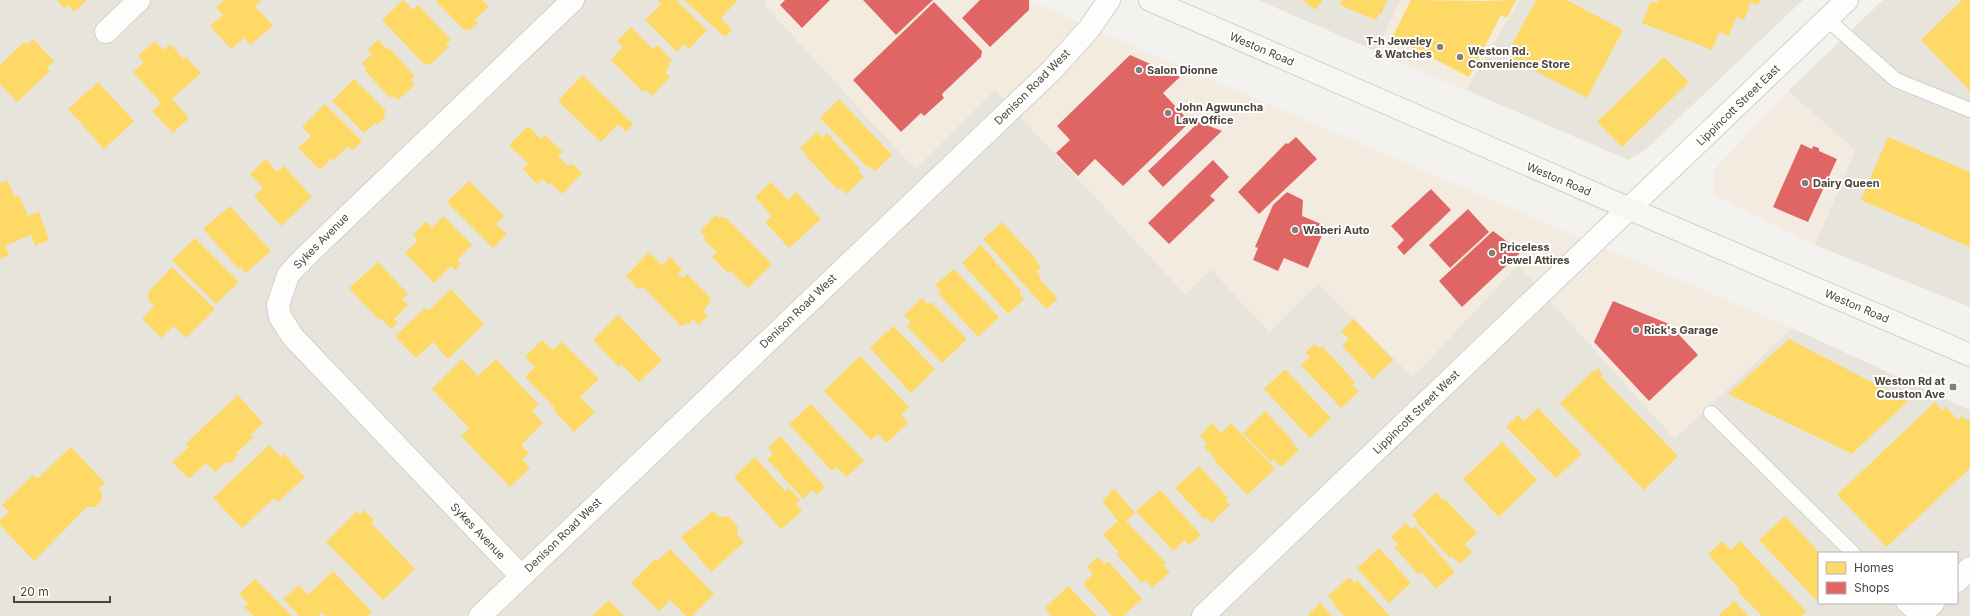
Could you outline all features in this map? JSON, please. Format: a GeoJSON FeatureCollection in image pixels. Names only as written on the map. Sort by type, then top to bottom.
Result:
{"type":"FeatureCollection","features":[{"type":"Feature","properties":{"kind":"main road","name":"Weston Road"},"geometry":{"type":"LineString","coordinates":[[1150,0],[1970,355]]}},
{"type":"Feature","properties":{"kind":"street"},"geometry":{"type":"LineString","coordinates":[[106,32],[139,0]]}},
{"type":"Feature","properties":{"kind":"street","name":"Sykes Avenue"},"geometry":{"type":"LineString","coordinates":[[520,575],[293,337],[280,317],[278,305],[288,275],[305,257],[573,0]]}},
{"type":"Feature","properties":{"kind":"street","name":"Denison Road West"},"geometry":{"type":"LineString","coordinates":[[480,616],[520,575],[1052,71],[1089,29],[1109,0]]}},
{"type":"Feature","properties":{"kind":"street","name":"Lippincott Street East"},"geometry":{"type":"LineString","coordinates":[[1630,209],[1847,0]]}},
{"type":"Feature","properties":{"kind":"street","name":"Lippincott Street West"},"geometry":{"type":"LineString","coordinates":[[1203,616],[1630,209]]}},
{"type":"Feature","properties":{"kind":"street"},"geometry":{"type":"LineString","coordinates":[[1958,579],[1970,568]]}},
{"type":"Feature","properties":{"kind":"street"},"geometry":{"type":"LineString","coordinates":[[1920,616],[1932,604]]}},
{"type":"Feature","properties":{"kind":"lane"},"geometry":{"type":"LineString","coordinates":[[1827,19],[1896,80],[1970,110]]}},
{"type":"Feature","properties":{"kind":"lane"},"geometry":{"type":"LineString","coordinates":[[1711,413],[1852,552]]}},
{"type":"Feature","properties":{"kind":"lane"},"geometry":{"type":"LineString","coordinates":[[1904,604],[1917,616]]}},
{"type":"Feature","properties":{"kind":"shaded area"},"geometry":{"type":"Polygon","coordinates":[[[0,0],[767,0],[765,5],[915,169],[995,89],[1185,294],[1211,269],[1269,332],[1318,283],[1413,377],[1518,264],[1674,438],[1792,328],[1970,410],[1970,616],[0,616],[0,0]]]}},
{"type":"Feature","properties":{"kind":"shaded area"},"geometry":{"type":"Polygon","coordinates":[[[767,0],[1028,0],[1153,55],[1792,328],[1675,439],[1518,265],[1413,377],[1318,283],[1269,332],[1211,269],[1185,294],[995,89],[915,169],[765,5],[767,0]]]}},
{"type":"Feature","properties":{"kind":"shaded area"},"geometry":{"type":"Polygon","coordinates":[[[1258,0],[1803,0],[1644,151],[1628,160],[1258,0]]]}},
{"type":"Feature","properties":{"kind":"shaded area"},"geometry":{"type":"Polygon","coordinates":[[[1400,0],[1520,0],[1466,90],[1376,51],[1400,0]]]}},
{"type":"Feature","properties":{"kind":"shaded area"},"geometry":{"type":"Polygon","coordinates":[[[1883,0],[1970,0],[1970,307],[1815,245],[1855,150],[1788,91],[1883,0]]]}},
{"type":"Feature","properties":{"kind":"shaded area"},"geometry":{"type":"Polygon","coordinates":[[[1788,91],[1855,150],[1815,245],[1713,194],[1715,169],[1788,91]]]}},
{"type":"Feature","properties":{"kind":"building: Homes"},"geometry":{"type":"Polygon","coordinates":[[[57,0],[87,0],[74,12],[68,5],[64,8],[57,0]]]}},
{"type":"Feature","properties":{"kind":"building: Homes"},"geometry":{"type":"Polygon","coordinates":[[[224,0],[262,0],[255,6],[273,26],[250,45],[244,38],[231,49],[210,26],[223,15],[216,7],[224,0]]]}},
{"type":"Feature","properties":{"kind":"building: Homes"},"geometry":{"type":"Polygon","coordinates":[[[403,0],[413,10],[418,5],[451,40],[446,44],[449,47],[430,65],[427,63],[425,65],[382,20],[403,0]]]}},
{"type":"Feature","properties":{"kind":"building: Homes"},"geometry":{"type":"Polygon","coordinates":[[[435,0],[482,0],[489,7],[475,19],[478,23],[470,30],[468,28],[465,31],[435,0]]]}},
{"type":"Feature","properties":{"kind":"building: Homes"},"geometry":{"type":"Polygon","coordinates":[[[657,0],[676,0],[707,30],[689,49],[684,44],[677,52],[645,20],[661,4],[657,0]]]}},
{"type":"Feature","properties":{"kind":"building: Homes"},"geometry":{"type":"Polygon","coordinates":[[[684,0],[738,0],[721,18],[732,30],[725,37],[684,0]]]}},
{"type":"Feature","properties":{"kind":"building: Homes"},"geometry":{"type":"Polygon","coordinates":[[[1302,0],[1323,0],[1315,10],[1302,0]]]}},
{"type":"Feature","properties":{"kind":"building: Homes"},"geometry":{"type":"Polygon","coordinates":[[[1342,0],[1387,0],[1381,15],[1379,13],[1376,20],[1340,5],[1342,0]]]}},
{"type":"Feature","properties":{"kind":"building: Homes"},"geometry":{"type":"Polygon","coordinates":[[[1411,0],[1516,0],[1507,18],[1501,15],[1469,77],[1392,37],[1411,0]]]}},
{"type":"Feature","properties":{"kind":"building: Homes"},"geometry":{"type":"Polygon","coordinates":[[[1536,0],[1567,0],[1623,30],[1587,98],[1506,56],[1536,0]]]}},
{"type":"Feature","properties":{"kind":"building: Homes"},"geometry":{"type":"Polygon","coordinates":[[[1659,0],[1760,0],[1758,5],[1751,2],[1744,20],[1736,17],[1729,36],[1719,32],[1712,50],[1642,23],[1651,1],[1658,3],[1659,0]]]}},
{"type":"Feature","properties":{"kind":"building: Homes"},"geometry":{"type":"Polygon","coordinates":[[[1962,0],[1970,0],[1970,91],[1921,40],[1962,0]]]}},
{"type":"Feature","properties":{"kind":"building: Homes"},"geometry":{"type":"Polygon","coordinates":[[[631,27],[653,49],[657,45],[672,60],[668,64],[670,66],[665,72],[670,77],[652,96],[646,90],[643,92],[611,60],[623,47],[617,41],[631,27]]]}},
{"type":"Feature","properties":{"kind":"building: Homes"},"geometry":{"type":"Polygon","coordinates":[[[33,39],[54,61],[47,68],[50,71],[17,102],[0,84],[0,65],[24,42],[27,45],[33,39]]]}},
{"type":"Feature","properties":{"kind":"building: Homes"},"geometry":{"type":"Polygon","coordinates":[[[378,40],[387,49],[389,48],[415,76],[411,80],[415,85],[398,100],[393,95],[390,98],[365,71],[367,69],[362,63],[372,54],[368,49],[378,40]]]}},
{"type":"Feature","properties":{"kind":"building: Homes"},"geometry":{"type":"Polygon","coordinates":[[[155,41],[163,50],[170,44],[184,59],[186,57],[201,73],[172,99],[189,118],[173,133],[152,111],[161,103],[133,72],[144,62],[138,56],[155,41]]]}},
{"type":"Feature","properties":{"kind":"building: Homes"},"geometry":{"type":"Polygon","coordinates":[[[1664,57],[1689,82],[1622,147],[1597,122],[1664,57]]]}},
{"type":"Feature","properties":{"kind":"building: Homes"},"geometry":{"type":"Polygon","coordinates":[[[582,75],[633,124],[626,132],[618,124],[601,142],[558,101],[582,75]]]}},
{"type":"Feature","properties":{"kind":"building: Homes"},"geometry":{"type":"Polygon","coordinates":[[[354,79],[386,111],[384,114],[386,116],[377,125],[375,123],[364,133],[332,101],[354,79]]]}},
{"type":"Feature","properties":{"kind":"building: Homes"},"geometry":{"type":"Polygon","coordinates":[[[98,82],[134,121],[104,149],[68,109],[98,82]]]}},
{"type":"Feature","properties":{"kind":"building: Homes"},"geometry":{"type":"Polygon","coordinates":[[[839,99],[892,155],[875,171],[869,166],[867,167],[820,118],[839,99]]]}},
{"type":"Feature","properties":{"kind":"building: Homes"},"geometry":{"type":"Polygon","coordinates":[[[325,104],[362,141],[352,151],[348,146],[334,160],[332,158],[320,170],[298,148],[311,136],[302,127],[325,104]]]}},
{"type":"Feature","properties":{"kind":"building: Homes"},"geometry":{"type":"Polygon","coordinates":[[[528,126],[541,139],[545,135],[563,152],[558,156],[568,166],[571,163],[582,173],[562,194],[551,183],[549,185],[542,179],[537,184],[523,169],[528,163],[509,145],[528,126]]]}},
{"type":"Feature","properties":{"kind":"building: Homes"},"geometry":{"type":"Polygon","coordinates":[[[817,132],[823,138],[827,133],[860,169],[858,171],[864,177],[847,194],[841,188],[838,190],[800,148],[817,132]]]}},
{"type":"Feature","properties":{"kind":"building: Homes"},"geometry":{"type":"Polygon","coordinates":[[[1888,137],[1970,172],[1970,247],[1861,200],[1888,137]]]}},
{"type":"Feature","properties":{"kind":"building: Homes"},"geometry":{"type":"Polygon","coordinates":[[[266,159],[277,172],[284,166],[312,197],[281,226],[254,196],[263,188],[250,174],[266,159]]]}},
{"type":"Feature","properties":{"kind":"building: Homes"},"geometry":{"type":"Polygon","coordinates":[[[7,180],[15,197],[19,195],[28,216],[39,212],[49,240],[35,246],[31,235],[5,246],[9,255],[0,259],[0,183],[7,180]]]}},
{"type":"Feature","properties":{"kind":"building: Homes"},"geometry":{"type":"Polygon","coordinates":[[[469,181],[504,216],[496,224],[507,234],[493,248],[447,202],[469,181]]]}},
{"type":"Feature","properties":{"kind":"building: Homes"},"geometry":{"type":"Polygon","coordinates":[[[771,182],[788,200],[796,192],[821,219],[789,248],[765,222],[772,216],[755,197],[771,182]]]}},
{"type":"Feature","properties":{"kind":"building: Homes"},"geometry":{"type":"Polygon","coordinates":[[[230,206],[271,251],[246,273],[240,267],[239,269],[203,229],[230,206]]]}},
{"type":"Feature","properties":{"kind":"building: Homes"},"geometry":{"type":"Polygon","coordinates":[[[443,216],[472,245],[457,260],[461,264],[455,270],[451,266],[434,283],[405,253],[418,240],[413,235],[426,221],[432,228],[443,216]]]}},
{"type":"Feature","properties":{"kind":"building: Homes"},"geometry":{"type":"Polygon","coordinates":[[[715,216],[726,218],[772,264],[748,288],[730,271],[728,273],[712,257],[717,252],[703,239],[706,237],[700,231],[715,216]]]}},
{"type":"Feature","properties":{"kind":"building: Homes"},"geometry":{"type":"Polygon","coordinates":[[[1002,222],[1036,259],[1035,260],[1041,267],[1036,272],[1041,277],[1039,278],[1058,299],[1046,309],[983,239],[1002,222]]]}},
{"type":"Feature","properties":{"kind":"building: Homes"},"geometry":{"type":"Polygon","coordinates":[[[195,238],[239,282],[216,304],[172,260],[195,238]]]}},
{"type":"Feature","properties":{"kind":"building: Homes"},"geometry":{"type":"Polygon","coordinates":[[[981,245],[1021,291],[1019,293],[1024,299],[1008,314],[962,263],[981,245]]]}},
{"type":"Feature","properties":{"kind":"building: Homes"},"geometry":{"type":"Polygon","coordinates":[[[649,252],[662,265],[670,257],[682,269],[678,273],[683,278],[687,274],[711,298],[708,302],[710,303],[703,311],[708,316],[698,325],[693,319],[689,325],[687,323],[682,327],[642,286],[639,290],[626,276],[649,252]]]}},
{"type":"Feature","properties":{"kind":"building: Homes"},"geometry":{"type":"Polygon","coordinates":[[[378,262],[408,294],[402,299],[408,305],[394,319],[398,323],[391,329],[381,318],[379,320],[349,288],[378,262]]]}},
{"type":"Feature","properties":{"kind":"building: Homes"},"geometry":{"type":"Polygon","coordinates":[[[172,267],[215,309],[186,338],[173,326],[161,338],[142,319],[154,306],[148,299],[148,292],[172,267]]]}},
{"type":"Feature","properties":{"kind":"building: Homes"},"geometry":{"type":"Polygon","coordinates":[[[954,269],[999,317],[978,337],[939,294],[941,292],[935,285],[954,269]]]}},
{"type":"Feature","properties":{"kind":"building: Homes"},"geometry":{"type":"Polygon","coordinates":[[[451,289],[484,324],[448,359],[433,342],[416,358],[395,336],[425,308],[428,311],[451,289]]]}},
{"type":"Feature","properties":{"kind":"building: Homes"},"geometry":{"type":"Polygon","coordinates":[[[922,298],[928,304],[931,302],[967,339],[942,363],[907,326],[911,322],[904,315],[922,298]]]}},
{"type":"Feature","properties":{"kind":"building: Homes"},"geometry":{"type":"Polygon","coordinates":[[[618,315],[662,360],[639,382],[621,364],[619,367],[593,340],[618,315]]]}},
{"type":"Feature","properties":{"kind":"building: Homes"},"geometry":{"type":"Polygon","coordinates":[[[1354,319],[1393,360],[1373,379],[1342,346],[1349,339],[1341,331],[1354,319]]]}},
{"type":"Feature","properties":{"kind":"building: Homes"},"geometry":{"type":"Polygon","coordinates":[[[893,326],[935,369],[911,393],[870,348],[893,326]]]}},
{"type":"Feature","properties":{"kind":"building: Homes"},"geometry":{"type":"Polygon","coordinates":[[[1789,339],[1908,401],[1852,454],[1728,394],[1789,339]]]}},
{"type":"Feature","properties":{"kind":"building: Homes"},"geometry":{"type":"Polygon","coordinates":[[[542,340],[553,350],[562,342],[599,379],[580,397],[595,412],[574,432],[553,410],[555,408],[525,377],[535,367],[525,357],[542,340]]]}},
{"type":"Feature","properties":{"kind":"building: Homes"},"geometry":{"type":"Polygon","coordinates":[[[1315,344],[1319,349],[1322,346],[1355,382],[1352,385],[1359,391],[1341,408],[1301,365],[1310,357],[1305,352],[1315,344]]]}},
{"type":"Feature","properties":{"kind":"building: Homes"},"geometry":{"type":"Polygon","coordinates":[[[860,356],[909,407],[901,415],[908,423],[887,443],[878,434],[871,440],[824,391],[860,356]]]}},
{"type":"Feature","properties":{"kind":"building: Homes"},"geometry":{"type":"Polygon","coordinates":[[[462,359],[478,376],[496,359],[539,405],[532,411],[543,423],[521,445],[529,453],[522,459],[530,468],[510,487],[461,436],[469,428],[432,389],[462,359]]]}},
{"type":"Feature","properties":{"kind":"building: Homes"},"geometry":{"type":"Polygon","coordinates":[[[1598,368],[1603,375],[1601,377],[1678,456],[1644,490],[1560,403],[1594,370],[1595,371],[1598,368]]]}},
{"type":"Feature","properties":{"kind":"building: Homes"},"geometry":{"type":"Polygon","coordinates":[[[1285,369],[1331,418],[1310,438],[1264,389],[1285,369]]]}},
{"type":"Feature","properties":{"kind":"building: Homes"},"geometry":{"type":"Polygon","coordinates":[[[238,395],[263,423],[251,434],[254,437],[236,453],[238,455],[229,464],[226,462],[215,472],[206,463],[189,479],[172,462],[189,447],[186,443],[238,395]]]}},
{"type":"Feature","properties":{"kind":"building: Homes"},"geometry":{"type":"Polygon","coordinates":[[[1935,402],[1943,411],[1946,407],[1958,420],[1962,416],[1967,421],[1970,418],[1970,468],[1887,547],[1837,495],[1935,402]]]}},
{"type":"Feature","properties":{"kind":"building: Homes"},"geometry":{"type":"Polygon","coordinates":[[[811,404],[864,461],[846,477],[837,467],[832,471],[789,424],[811,404]]]}},
{"type":"Feature","properties":{"kind":"building: Homes"},"geometry":{"type":"Polygon","coordinates":[[[1538,408],[1582,454],[1556,478],[1506,427],[1518,415],[1524,421],[1538,408]]]}},
{"type":"Feature","properties":{"kind":"building: Homes"},"geometry":{"type":"Polygon","coordinates":[[[1265,411],[1293,441],[1291,442],[1299,450],[1281,467],[1273,459],[1271,462],[1243,433],[1265,411]]]}},
{"type":"Feature","properties":{"kind":"building: Homes"},"geometry":{"type":"Polygon","coordinates":[[[1212,423],[1221,433],[1231,423],[1275,469],[1247,495],[1214,460],[1215,458],[1204,447],[1207,444],[1200,436],[1212,423]]]}},
{"type":"Feature","properties":{"kind":"building: Homes"},"geometry":{"type":"Polygon","coordinates":[[[780,436],[825,487],[817,495],[812,490],[803,499],[767,459],[773,454],[768,448],[780,436]]]}},
{"type":"Feature","properties":{"kind":"building: Homes"},"geometry":{"type":"Polygon","coordinates":[[[1502,442],[1537,480],[1499,517],[1463,479],[1502,442]]]}},
{"type":"Feature","properties":{"kind":"building: Homes"},"geometry":{"type":"Polygon","coordinates":[[[269,445],[281,457],[284,454],[305,477],[278,502],[274,498],[242,528],[213,498],[269,445]]]}},
{"type":"Feature","properties":{"kind":"building: Homes"},"geometry":{"type":"Polygon","coordinates":[[[71,447],[105,483],[99,489],[102,493],[102,501],[95,507],[87,507],[34,561],[0,525],[0,520],[9,512],[2,505],[33,475],[37,479],[71,447]]]}},
{"type":"Feature","properties":{"kind":"building: Homes"},"geometry":{"type":"Polygon","coordinates":[[[755,457],[785,491],[789,488],[800,500],[796,504],[802,511],[781,529],[734,477],[755,457]]]}},
{"type":"Feature","properties":{"kind":"building: Homes"},"geometry":{"type":"Polygon","coordinates":[[[1199,466],[1228,498],[1225,500],[1230,505],[1211,523],[1206,517],[1204,519],[1175,488],[1199,466]]]}},
{"type":"Feature","properties":{"kind":"building: Homes"},"geometry":{"type":"Polygon","coordinates":[[[1114,489],[1135,513],[1126,521],[1166,563],[1163,565],[1170,572],[1152,588],[1145,580],[1142,583],[1117,555],[1119,553],[1103,534],[1118,521],[1102,501],[1114,489]]]}},
{"type":"Feature","properties":{"kind":"building: Homes"},"geometry":{"type":"Polygon","coordinates":[[[1160,490],[1201,535],[1189,545],[1185,540],[1173,551],[1136,511],[1160,490]]]}},
{"type":"Feature","properties":{"kind":"building: Homes"},"geometry":{"type":"Polygon","coordinates":[[[1436,492],[1443,500],[1444,498],[1477,533],[1465,544],[1472,552],[1460,564],[1452,556],[1450,558],[1417,523],[1418,522],[1412,515],[1436,492]]]}},
{"type":"Feature","properties":{"kind":"building: Homes"},"geometry":{"type":"Polygon","coordinates":[[[364,510],[374,520],[371,523],[415,569],[383,600],[326,542],[357,511],[360,515],[364,510]]]}},
{"type":"Feature","properties":{"kind":"building: Homes"},"geometry":{"type":"Polygon","coordinates":[[[713,511],[720,517],[728,516],[738,527],[737,535],[744,542],[711,572],[681,537],[713,511]]]}},
{"type":"Feature","properties":{"kind":"building: Homes"},"geometry":{"type":"Polygon","coordinates":[[[1785,516],[1819,552],[1818,599],[1816,600],[1759,540],[1785,516]]]}},
{"type":"Feature","properties":{"kind":"building: Homes"},"geometry":{"type":"Polygon","coordinates":[[[1406,523],[1412,529],[1415,526],[1455,572],[1436,589],[1422,572],[1419,575],[1394,547],[1398,544],[1391,537],[1406,523]]]}},
{"type":"Feature","properties":{"kind":"building: Homes"},"geometry":{"type":"Polygon","coordinates":[[[1722,541],[1731,550],[1740,541],[1806,611],[1802,616],[1762,616],[1737,591],[1739,589],[1708,554],[1722,541]]]}},
{"type":"Feature","properties":{"kind":"building: Homes"},"geometry":{"type":"Polygon","coordinates":[[[1379,548],[1411,583],[1389,603],[1357,568],[1379,548]]]}},
{"type":"Feature","properties":{"kind":"building: Homes"},"geometry":{"type":"Polygon","coordinates":[[[670,549],[714,594],[692,616],[686,616],[670,600],[659,611],[631,583],[655,559],[657,561],[670,549]]]}},
{"type":"Feature","properties":{"kind":"building: Homes"},"geometry":{"type":"Polygon","coordinates":[[[1098,557],[1104,564],[1108,561],[1142,599],[1123,616],[1112,616],[1083,584],[1093,574],[1087,567],[1098,557]]]}},
{"type":"Feature","properties":{"kind":"building: Homes"},"geometry":{"type":"Polygon","coordinates":[[[333,571],[372,612],[368,616],[325,616],[322,612],[318,616],[299,616],[283,599],[299,585],[308,595],[333,571]]]}},
{"type":"Feature","properties":{"kind":"building: Homes"},"geometry":{"type":"Polygon","coordinates":[[[1349,577],[1355,583],[1357,580],[1390,616],[1344,616],[1332,603],[1334,602],[1328,596],[1349,577]]]}},
{"type":"Feature","properties":{"kind":"building: Homes"},"geometry":{"type":"Polygon","coordinates":[[[255,579],[292,616],[254,616],[244,607],[248,603],[239,594],[255,579]]]}},
{"type":"Feature","properties":{"kind":"building: Homes"},"geometry":{"type":"Polygon","coordinates":[[[1068,586],[1097,616],[1052,616],[1045,608],[1068,586]]]}},
{"type":"Feature","properties":{"kind":"building: Homes"},"geometry":{"type":"Polygon","coordinates":[[[609,600],[624,616],[592,616],[609,600]]]}},
{"type":"Feature","properties":{"kind":"building: Homes"},"geometry":{"type":"Polygon","coordinates":[[[1734,601],[1749,616],[1718,616],[1734,601]]]}},
{"type":"Feature","properties":{"kind":"building: Homes"},"geometry":{"type":"Polygon","coordinates":[[[1320,603],[1332,616],[1307,616],[1320,603]]]}},
{"type":"Feature","properties":{"kind":"building: Shops"},"geometry":{"type":"Polygon","coordinates":[[[785,0],[830,0],[802,28],[780,5],[785,0]]]}},
{"type":"Feature","properties":{"kind":"building: Shops"},"geometry":{"type":"Polygon","coordinates":[[[863,0],[933,0],[896,35],[863,0]]]}},
{"type":"Feature","properties":{"kind":"building: Shops"},"geometry":{"type":"Polygon","coordinates":[[[980,0],[1029,0],[1029,10],[990,47],[962,18],[980,0]]]}},
{"type":"Feature","properties":{"kind":"building: Shops"},"geometry":{"type":"Polygon","coordinates":[[[934,2],[982,51],[981,57],[943,93],[942,95],[944,98],[924,116],[921,113],[901,132],[853,80],[934,2]]]}},
{"type":"Feature","properties":{"kind":"building: Shops"},"geometry":{"type":"Polygon","coordinates":[[[1130,55],[1180,77],[1163,93],[1190,122],[1123,186],[1095,159],[1078,176],[1056,153],[1070,140],[1057,126],[1130,55]]]}},
{"type":"Feature","properties":{"kind":"building: Shops"},"geometry":{"type":"Polygon","coordinates":[[[1199,122],[1222,131],[1163,187],[1148,171],[1199,122]]]}},
{"type":"Feature","properties":{"kind":"building: Shops"},"geometry":{"type":"Polygon","coordinates":[[[1296,137],[1317,159],[1259,214],[1238,192],[1286,143],[1288,144],[1296,137]]]}},
{"type":"Feature","properties":{"kind":"building: Shops","name":"Dairy Queen"},"geometry":{"type":"Polygon","coordinates":[[[1801,144],[1812,149],[1813,146],[1819,148],[1819,151],[1837,159],[1808,222],[1773,207],[1801,144]]]}},
{"type":"Feature","properties":{"kind":"building: Shops"},"geometry":{"type":"Polygon","coordinates":[[[1213,160],[1229,177],[1210,196],[1215,200],[1169,244],[1148,223],[1213,160]]]}},
{"type":"Feature","properties":{"kind":"building: Shops"},"geometry":{"type":"Polygon","coordinates":[[[1431,189],[1451,210],[1404,255],[1397,247],[1404,240],[1391,226],[1431,189]]]}},
{"type":"Feature","properties":{"kind":"building: Shops"},"geometry":{"type":"Polygon","coordinates":[[[1287,192],[1303,200],[1302,216],[1326,226],[1308,268],[1284,258],[1278,271],[1253,260],[1258,248],[1255,247],[1273,205],[1287,192]]]}},
{"type":"Feature","properties":{"kind":"building: Shops"},"geometry":{"type":"Polygon","coordinates":[[[1468,209],[1489,232],[1450,268],[1429,245],[1468,209]]]}},
{"type":"Feature","properties":{"kind":"building: Shops"},"geometry":{"type":"Polygon","coordinates":[[[1493,231],[1521,252],[1462,307],[1439,281],[1493,231]]]}},
{"type":"Feature","properties":{"kind":"building: Shops"},"geometry":{"type":"Polygon","coordinates":[[[1613,301],[1669,324],[1698,355],[1649,401],[1594,342],[1613,301]]]}},
{"type":"Feature","properties":{"kind":"place","name":"T-h Jeweley & Watches"},"geometry":{"type":"Point","coordinates":[1440,47]}},
{"type":"Feature","properties":{"kind":"place","name":"Weston Rd. Convenience Store"},"geometry":{"type":"Point","coordinates":[1460,57]}},
{"type":"Feature","properties":{"kind":"place","name":"Salon Dionne"},"geometry":{"type":"Point","coordinates":[1139,70]}},
{"type":"Feature","properties":{"kind":"place","name":"John Agwuncha Law Office"},"geometry":{"type":"Point","coordinates":[1168,113]}},
{"type":"Feature","properties":{"kind":"place","name":"Dairy Queen"},"geometry":{"type":"Point","coordinates":[1805,183]}},
{"type":"Feature","properties":{"kind":"place","name":"Waberi Auto"},"geometry":{"type":"Point","coordinates":[1295,230]}},
{"type":"Feature","properties":{"kind":"place","name":"Priceless Jewel Attires"},"geometry":{"type":"Point","coordinates":[1492,253]}},
{"type":"Feature","properties":{"kind":"place","name":"Rick's Garage"},"geometry":{"type":"Point","coordinates":[1636,330]}},
{"type":"Feature","properties":{"kind":"place","name":"Weston Rd at Couston Ave"},"geometry":{"type":"Point","coordinates":[1953,387]}}]}
